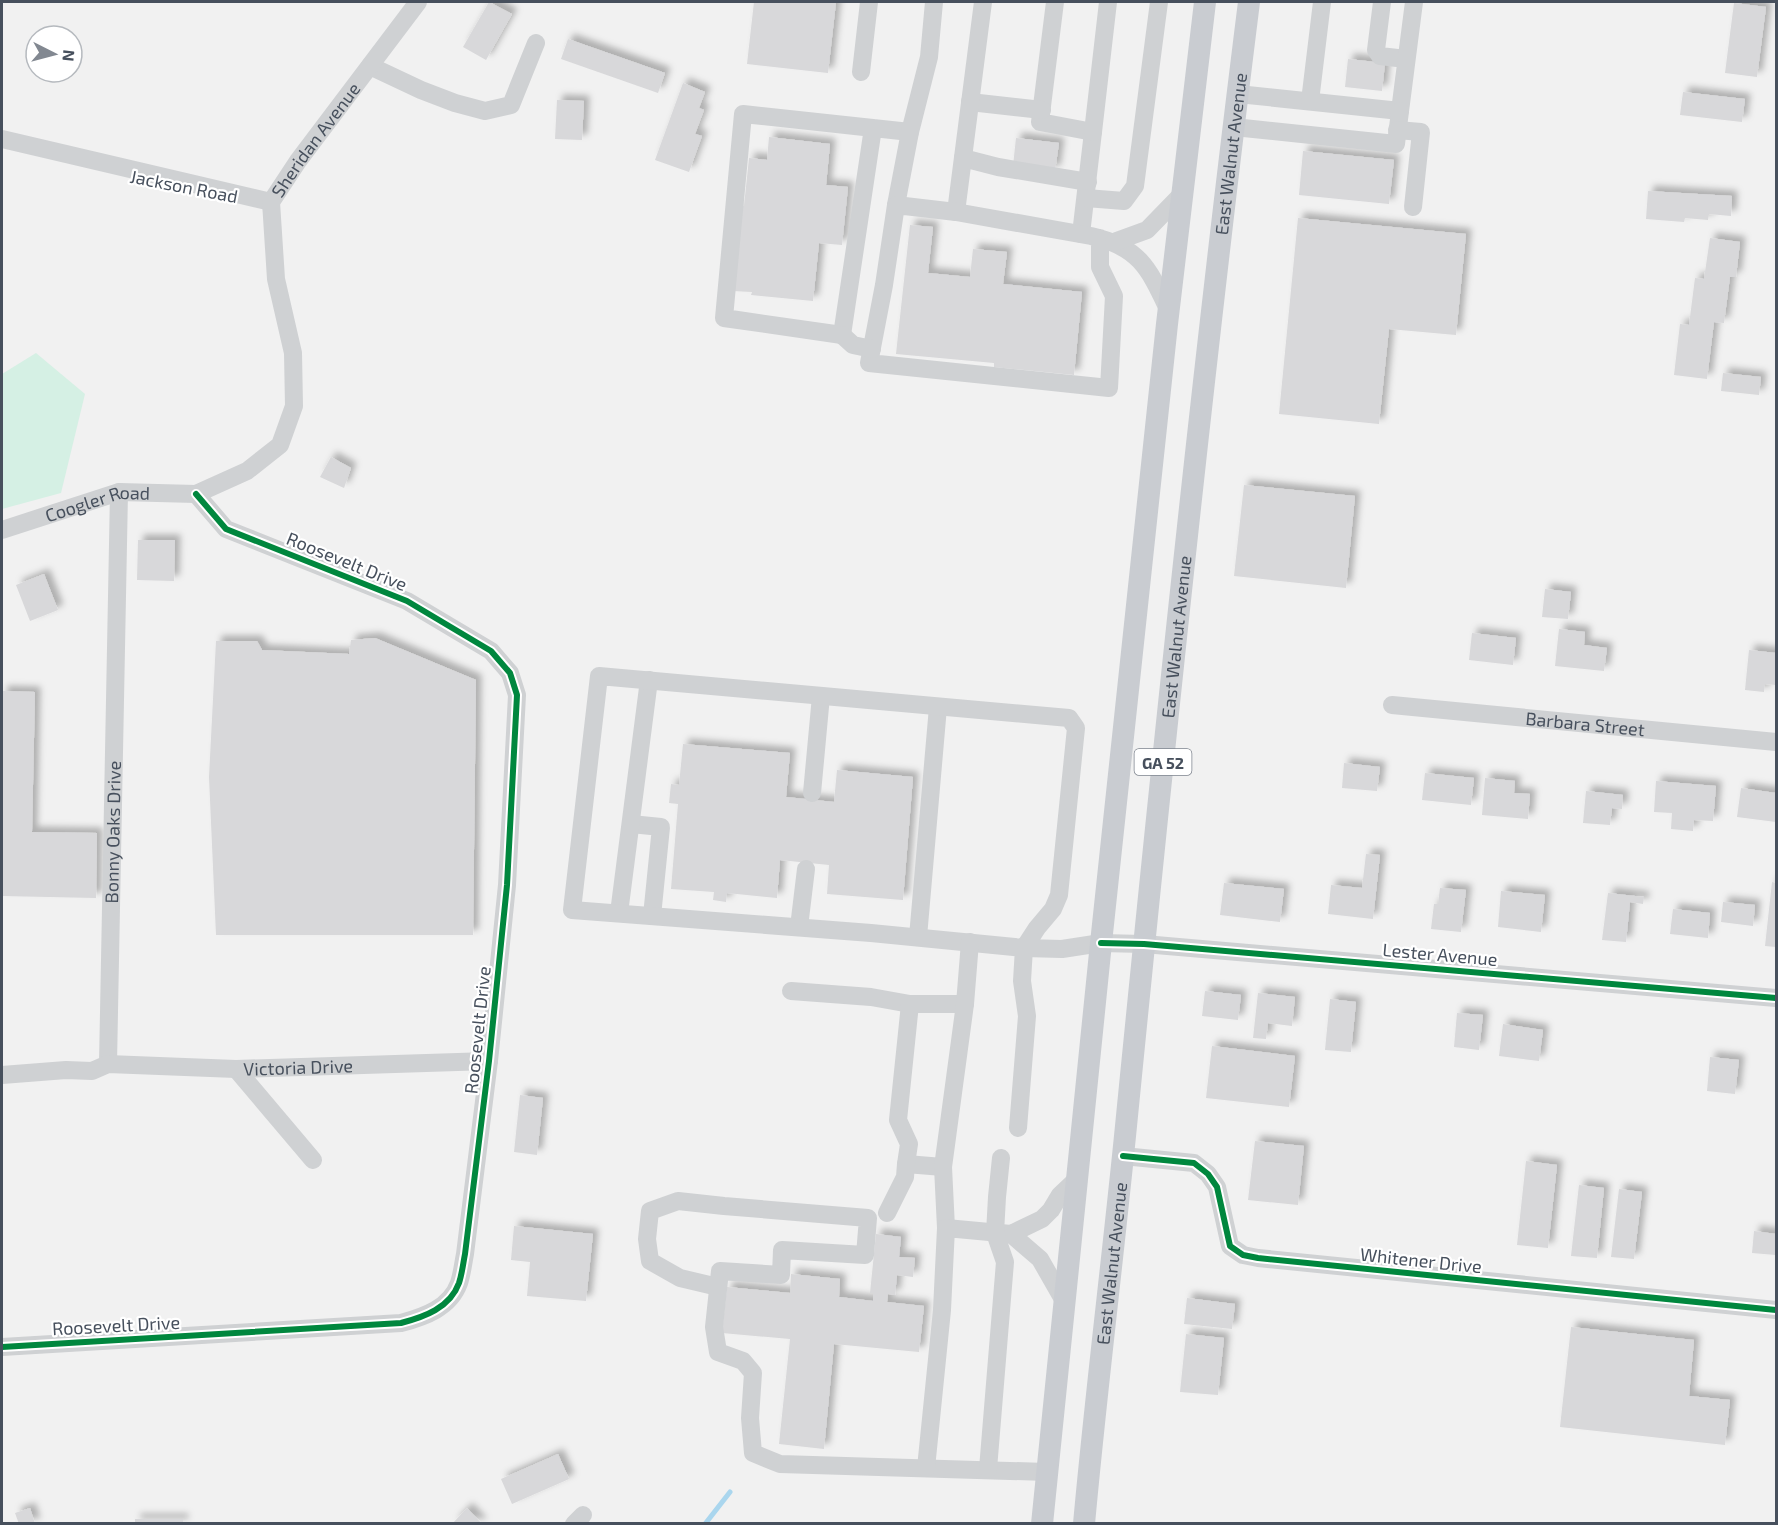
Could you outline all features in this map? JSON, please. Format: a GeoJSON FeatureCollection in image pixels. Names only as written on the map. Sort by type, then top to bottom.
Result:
{"type":"FeatureCollection","features":[{"type":"Feature","properties":{"kind":"main road","name":"GA 52"},"geometry":{"type":"LineString","coordinates":[[1042,1524],[1101,942],[1169,311],[1205,2]]}},
{"type":"Feature","properties":{"kind":"main road","name":"East Walnut Avenue"},"geometry":{"type":"LineString","coordinates":[[1084,1524],[1197,445],[1249,2]]}},
{"type":"Feature","properties":{"kind":"street","name":"Sheridan Avenue"},"geometry":{"type":"LineString","coordinates":[[196,494],[247,471],[280,445],[294,406],[293,353],[276,279],[271,202],[298,161],[418,2]]}},
{"type":"Feature","properties":{"kind":"street"},"geometry":{"type":"LineString","coordinates":[[861,72],[869,2]]}},
{"type":"Feature","properties":{"kind":"street"},"geometry":{"type":"LineString","coordinates":[[934,2],[928,57],[909,132],[870,363],[1109,388],[1114,296],[1100,267],[1107,240]]}},
{"type":"Feature","properties":{"kind":"street"},"geometry":{"type":"LineString","coordinates":[[956,212],[983,2]]}},
{"type":"Feature","properties":{"kind":"street"},"geometry":{"type":"LineString","coordinates":[[1055,2],[1040,122],[1093,132]]}},
{"type":"Feature","properties":{"kind":"street"},"geometry":{"type":"LineString","coordinates":[[1081,234],[1108,2]]}},
{"type":"Feature","properties":{"kind":"street"},"geometry":{"type":"LineString","coordinates":[[963,159],[1124,201],[1135,186],[1159,2]]}},
{"type":"Feature","properties":{"kind":"street"},"geometry":{"type":"LineString","coordinates":[[1310,101],[1322,2]]}},
{"type":"Feature","properties":{"kind":"street"},"geometry":{"type":"LineString","coordinates":[[1382,2],[1376,50],[1380,56],[1406,59]]}},
{"type":"Feature","properties":{"kind":"street"},"geometry":{"type":"LineString","coordinates":[[1234,127],[1396,144],[1414,2]]}},
{"type":"Feature","properties":{"kind":"street"},"geometry":{"type":"LineString","coordinates":[[370,66],[455,103],[485,111],[511,105],[536,43]]}},
{"type":"Feature","properties":{"kind":"street"},"geometry":{"type":"LineString","coordinates":[[1238,94],[1400,111]]}},
{"type":"Feature","properties":{"kind":"street"},"geometry":{"type":"LineString","coordinates":[[970,102],[1042,110]]}},
{"type":"Feature","properties":{"kind":"street"},"geometry":{"type":"LineString","coordinates":[[872,349],[853,345],[842,335],[724,318],[743,114],[909,132]]}},
{"type":"Feature","properties":{"kind":"street"},"geometry":{"type":"LineString","coordinates":[[842,335],[873,128]]}},
{"type":"Feature","properties":{"kind":"street"},"geometry":{"type":"LineString","coordinates":[[1397,129],[1421,132],[1413,207]]}},
{"type":"Feature","properties":{"kind":"street","name":"Jackson Road"},"geometry":{"type":"LineString","coordinates":[[2,139],[271,202]]}},
{"type":"Feature","properties":{"kind":"street","name":"Jackson Road"},"geometry":{"type":"LineString","coordinates":[[2,151],[271,202]]}},
{"type":"Feature","properties":{"kind":"street"},"geometry":{"type":"LineString","coordinates":[[1107,240],[1147,230],[1183,192]]}},
{"type":"Feature","properties":{"kind":"street"},"geometry":{"type":"LineString","coordinates":[[896,206],[956,212],[1107,240],[1140,259],[1149,271],[1169,311]]}},
{"type":"Feature","properties":{"kind":"street","name":"Coogler Road"},"geometry":{"type":"LineString","coordinates":[[2,530],[120,492],[196,494]]}},
{"type":"Feature","properties":{"kind":"street","name":"Bonny Oaks Drive"},"geometry":{"type":"LineString","coordinates":[[108,1064],[120,492]]}},
{"type":"Feature","properties":{"kind":"street","name":"Roosevelt Drive"},"geometry":{"type":"LineString","coordinates":[[2,1347],[401,1323],[422,1317],[445,1304],[459,1285],[465,1254],[489,1061],[507,885],[517,695],[510,673],[491,651],[407,601],[226,529],[196,494]]}},
{"type":"Feature","properties":{"kind":"street","name":"Lester Avenue"},"geometry":{"type":"LineString","coordinates":[[649,680],[599,676],[572,910],[918,937],[1024,948],[1062,949],[1101,942],[1144,944],[1776,998]]}},
{"type":"Feature","properties":{"kind":"street"},"geometry":{"type":"LineString","coordinates":[[619,914],[649,680],[1069,718],[1076,728],[1059,895],[1053,909],[1024,948],[1022,981],[1027,1017],[1018,1128]]}},
{"type":"Feature","properties":{"kind":"street"},"geometry":{"type":"LineString","coordinates":[[812,792],[821,696]]}},
{"type":"Feature","properties":{"kind":"street","name":"Barbara Street"},"geometry":{"type":"LineString","coordinates":[[1392,705],[1776,742]]}},
{"type":"Feature","properties":{"kind":"street"},"geometry":{"type":"LineString","coordinates":[[918,937],[938,707]]}},
{"type":"Feature","properties":{"kind":"street"},"geometry":{"type":"LineString","coordinates":[[631,824],[661,827],[652,916]]}},
{"type":"Feature","properties":{"kind":"street"},"geometry":{"type":"LineString","coordinates":[[799,927],[806,869]]}},
{"type":"Feature","properties":{"kind":"street"},"geometry":{"type":"LineString","coordinates":[[926,1468],[942,1310],[946,1228],[943,1167],[965,1004],[970,942]]}},
{"type":"Feature","properties":{"kind":"street"},"geometry":{"type":"LineString","coordinates":[[791,991],[871,997],[910,1004],[965,1004]]}},
{"type":"Feature","properties":{"kind":"street"},"geometry":{"type":"LineString","coordinates":[[887,1213],[905,1177],[909,1144],[898,1120],[910,1004]]}},
{"type":"Feature","properties":{"kind":"street","name":"Victoria Drive"},"geometry":{"type":"LineString","coordinates":[[108,1064],[236,1069],[489,1061]]}},
{"type":"Feature","properties":{"kind":"street"},"geometry":{"type":"LineString","coordinates":[[2,1075],[66,1070],[92,1071],[108,1064]]}},
{"type":"Feature","properties":{"kind":"street"},"geometry":{"type":"LineString","coordinates":[[236,1069],[313,1160]]}},
{"type":"Feature","properties":{"kind":"street","name":"Whitener Drive"},"geometry":{"type":"LineString","coordinates":[[1123,1156],[1194,1163],[1208,1174],[1217,1187],[1230,1246],[1243,1255],[1776,1311]]}},
{"type":"Feature","properties":{"kind":"street"},"geometry":{"type":"LineString","coordinates":[[988,1469],[1005,1262],[997,1197],[1001,1158]]}},
{"type":"Feature","properties":{"kind":"street"},"geometry":{"type":"LineString","coordinates":[[906,1164],[943,1167]]}},
{"type":"Feature","properties":{"kind":"street"},"geometry":{"type":"LineString","coordinates":[[946,1228],[1003,1233],[1042,1219],[1060,1195],[1078,1178]]}},
{"type":"Feature","properties":{"kind":"street"},"geometry":{"type":"LineString","coordinates":[[718,1287],[680,1278],[650,1261],[647,1239],[650,1211],[678,1201],[868,1218],[865,1255],[782,1250],[781,1275],[720,1270],[714,1327],[718,1352],[743,1361],[753,1373],[750,1418],[753,1453],[780,1464],[1047,1472]]}},
{"type":"Feature","properties":{"kind":"street"},"geometry":{"type":"LineString","coordinates":[[1003,1233],[1040,1259],[1064,1301]]}},
{"type":"Feature","properties":{"kind":"green space"},"geometry":{"type":"Polygon","coordinates":[[[36,353],[85,394],[61,493],[2,509],[2,374],[36,353]]]}},
{"type":"Feature","properties":{"kind":"building"},"geometry":{"type":"Polygon","coordinates":[[[489,2],[512,14],[486,60],[463,47],[489,2]]]}},
{"type":"Feature","properties":{"kind":"building"},"geometry":{"type":"Polygon","coordinates":[[[754,2],[836,2],[828,73],[747,64],[754,2]]]}},
{"type":"Feature","properties":{"kind":"building"},"geometry":{"type":"Polygon","coordinates":[[[1734,3],[1766,7],[1757,77],[1725,73],[1734,3]]]}},
{"type":"Feature","properties":{"kind":"building"},"geometry":{"type":"Polygon","coordinates":[[[568,39],[665,73],[658,93],[561,59],[568,39]]]}},
{"type":"Feature","properties":{"kind":"building"},"geometry":{"type":"Polygon","coordinates":[[[1348,59],[1385,63],[1382,91],[1345,87],[1348,59]]]}},
{"type":"Feature","properties":{"kind":"building"},"geometry":{"type":"Polygon","coordinates":[[[683,83],[705,92],[699,108],[704,110],[695,134],[702,136],[689,172],[655,160],[683,83]]]}},
{"type":"Feature","properties":{"kind":"building"},"geometry":{"type":"Polygon","coordinates":[[[1683,92],[1745,99],[1742,122],[1680,115],[1683,92]]]}},
{"type":"Feature","properties":{"kind":"building"},"geometry":{"type":"Polygon","coordinates":[[[557,100],[584,101],[582,140],[555,139],[557,100]]]}},
{"type":"Feature","properties":{"kind":"building"},"geometry":{"type":"Polygon","coordinates":[[[769,137],[830,144],[826,185],[848,187],[842,245],[819,243],[813,301],[733,291],[741,206],[744,206],[749,158],[767,160],[769,137]]]}},
{"type":"Feature","properties":{"kind":"building"},"geometry":{"type":"Polygon","coordinates":[[[1016,138],[1059,143],[1055,171],[1013,166],[1016,138]]]}},
{"type":"Feature","properties":{"kind":"building"},"geometry":{"type":"Polygon","coordinates":[[[1303,151],[1394,160],[1389,204],[1299,195],[1303,151]]]}},
{"type":"Feature","properties":{"kind":"building"},"geometry":{"type":"Polygon","coordinates":[[[1648,191],[1732,196],[1731,216],[1709,214],[1708,220],[1685,218],[1684,222],[1646,219],[1648,191]]]}},
{"type":"Feature","properties":{"kind":"building"},"geometry":{"type":"Polygon","coordinates":[[[1298,218],[1466,234],[1456,335],[1389,329],[1379,424],[1279,414],[1298,218]]]}},
{"type":"Feature","properties":{"kind":"building"},"geometry":{"type":"Polygon","coordinates":[[[910,225],[933,227],[928,273],[970,277],[973,249],[1007,252],[1003,284],[1082,292],[1074,375],[994,367],[994,363],[896,354],[910,225]]]}},
{"type":"Feature","properties":{"kind":"building"},"geometry":{"type":"Polygon","coordinates":[[[1710,238],[1740,242],[1736,277],[1730,277],[1724,323],[1714,322],[1707,379],[1674,375],[1680,324],[1689,325],[1695,278],[1704,279],[1710,238]]]}},
{"type":"Feature","properties":{"kind":"building"},"geometry":{"type":"Polygon","coordinates":[[[1723,373],[1761,377],[1759,395],[1721,391],[1723,373]]]}},
{"type":"Feature","properties":{"kind":"building"},"geometry":{"type":"Polygon","coordinates":[[[331,457],[351,468],[344,488],[320,477],[331,457]]]}},
{"type":"Feature","properties":{"kind":"building"},"geometry":{"type":"Polygon","coordinates":[[[1244,485],[1355,496],[1346,588],[1234,576],[1244,485]]]}},
{"type":"Feature","properties":{"kind":"building"},"geometry":{"type":"Polygon","coordinates":[[[138,540],[175,540],[174,581],[137,580],[138,540]]]}},
{"type":"Feature","properties":{"kind":"building"},"geometry":{"type":"Polygon","coordinates":[[[44,574],[58,610],[30,621],[16,585],[44,574]]]}},
{"type":"Feature","properties":{"kind":"building"},"geometry":{"type":"Polygon","coordinates":[[[1545,589],[1571,592],[1568,619],[1542,617],[1545,589]]]}},
{"type":"Feature","properties":{"kind":"building"},"geometry":{"type":"Polygon","coordinates":[[[1559,629],[1585,632],[1584,645],[1607,648],[1604,671],[1555,666],[1559,629]]]}},
{"type":"Feature","properties":{"kind":"building"},"geometry":{"type":"Polygon","coordinates":[[[1472,633],[1516,638],[1513,665],[1469,660],[1472,633]]]}},
{"type":"Feature","properties":{"kind":"building"},"geometry":{"type":"Polygon","coordinates":[[[375,638],[476,680],[473,935],[216,935],[209,777],[216,641],[257,641],[262,650],[349,654],[351,640],[375,638]]]}},
{"type":"Feature","properties":{"kind":"building"},"geometry":{"type":"Polygon","coordinates":[[[1749,650],[1776,653],[1776,685],[1765,684],[1764,692],[1745,690],[1749,650]]]}},
{"type":"Feature","properties":{"kind":"building"},"geometry":{"type":"Polygon","coordinates":[[[2,691],[35,692],[32,832],[97,833],[96,898],[2,896],[2,691]]]}},
{"type":"Feature","properties":{"kind":"building"},"geometry":{"type":"Polygon","coordinates":[[[683,744],[790,753],[786,797],[834,802],[837,770],[913,777],[903,900],[827,894],[829,865],[780,860],[777,898],[727,893],[726,902],[713,900],[714,892],[671,889],[678,804],[669,803],[671,784],[679,785],[683,744]]]}},
{"type":"Feature","properties":{"kind":"building"},"geometry":{"type":"Polygon","coordinates":[[[1344,763],[1380,767],[1377,791],[1342,788],[1344,763]]]}},
{"type":"Feature","properties":{"kind":"building"},"geometry":{"type":"Polygon","coordinates":[[[1425,773],[1474,778],[1471,805],[1422,800],[1425,773]]]}},
{"type":"Feature","properties":{"kind":"building"},"geometry":{"type":"Polygon","coordinates":[[[1485,778],[1515,781],[1514,793],[1530,794],[1528,819],[1482,815],[1485,778]]]}},
{"type":"Feature","properties":{"kind":"building"},"geometry":{"type":"Polygon","coordinates":[[[1656,781],[1716,786],[1713,821],[1694,820],[1693,831],[1671,829],[1672,813],[1654,812],[1656,781]]]}},
{"type":"Feature","properties":{"kind":"building"},"geometry":{"type":"Polygon","coordinates":[[[1741,788],[1776,793],[1776,822],[1737,817],[1741,788]]]}},
{"type":"Feature","properties":{"kind":"building"},"geometry":{"type":"Polygon","coordinates":[[[1586,791],[1623,795],[1622,809],[1612,808],[1610,825],[1583,823],[1586,791]]]}},
{"type":"Feature","properties":{"kind":"building"},"geometry":{"type":"Polygon","coordinates":[[[1366,854],[1380,855],[1373,919],[1328,914],[1331,885],[1362,888],[1366,854]]]}},
{"type":"Feature","properties":{"kind":"building"},"geometry":{"type":"Polygon","coordinates":[[[1772,882],[1776,883],[1776,947],[1765,946],[1772,882]]]}},
{"type":"Feature","properties":{"kind":"building"},"geometry":{"type":"Polygon","coordinates":[[[1224,883],[1284,889],[1280,922],[1220,915],[1224,883]]]}},
{"type":"Feature","properties":{"kind":"building"},"geometry":{"type":"Polygon","coordinates":[[[1440,888],[1466,890],[1461,932],[1431,929],[1434,904],[1438,904],[1440,888]]]}},
{"type":"Feature","properties":{"kind":"building"},"geometry":{"type":"Polygon","coordinates":[[[1501,891],[1545,895],[1541,932],[1498,927],[1501,891]]]}},
{"type":"Feature","properties":{"kind":"building"},"geometry":{"type":"Polygon","coordinates":[[[1608,893],[1644,897],[1643,904],[1630,902],[1626,942],[1602,940],[1608,893]]]}},
{"type":"Feature","properties":{"kind":"building"},"geometry":{"type":"Polygon","coordinates":[[[1723,902],[1755,905],[1753,926],[1721,922],[1723,902]]]}},
{"type":"Feature","properties":{"kind":"building"},"geometry":{"type":"Polygon","coordinates":[[[1673,909],[1710,913],[1708,938],[1670,934],[1673,909]]]}},
{"type":"Feature","properties":{"kind":"building"},"geometry":{"type":"Polygon","coordinates":[[[1205,991],[1241,995],[1238,1020],[1202,1016],[1205,991]]]}},
{"type":"Feature","properties":{"kind":"building"},"geometry":{"type":"Polygon","coordinates":[[[1258,993],[1295,997],[1292,1026],[1268,1023],[1266,1039],[1253,1038],[1258,993]]]}},
{"type":"Feature","properties":{"kind":"building"},"geometry":{"type":"Polygon","coordinates":[[[1330,999],[1356,1002],[1351,1052],[1325,1050],[1330,999]]]}},
{"type":"Feature","properties":{"kind":"building"},"geometry":{"type":"Polygon","coordinates":[[[1457,1013],[1483,1015],[1479,1050],[1454,1047],[1457,1013]]]}},
{"type":"Feature","properties":{"kind":"building"},"geometry":{"type":"Polygon","coordinates":[[[1503,1024],[1543,1030],[1539,1061],[1499,1056],[1503,1024]]]}},
{"type":"Feature","properties":{"kind":"building"},"geometry":{"type":"Polygon","coordinates":[[[1212,1046],[1295,1056],[1289,1107],[1206,1098],[1212,1046]]]}},
{"type":"Feature","properties":{"kind":"building"},"geometry":{"type":"Polygon","coordinates":[[[1710,1057],[1739,1060],[1735,1094],[1707,1091],[1710,1057]]]}},
{"type":"Feature","properties":{"kind":"building"},"geometry":{"type":"Polygon","coordinates":[[[520,1095],[543,1098],[537,1155],[514,1152],[520,1095]]]}},
{"type":"Feature","properties":{"kind":"building"},"geometry":{"type":"Polygon","coordinates":[[[1255,1141],[1304,1146],[1298,1205],[1248,1200],[1255,1141]]]}},
{"type":"Feature","properties":{"kind":"building"},"geometry":{"type":"Polygon","coordinates":[[[1526,1161],[1557,1165],[1548,1248],[1517,1245],[1526,1161]]]}},
{"type":"Feature","properties":{"kind":"building"},"geometry":{"type":"Polygon","coordinates":[[[1579,1185],[1604,1188],[1597,1258],[1571,1256],[1579,1185]]]}},
{"type":"Feature","properties":{"kind":"building"},"geometry":{"type":"Polygon","coordinates":[[[1619,1189],[1642,1192],[1634,1259],[1611,1257],[1619,1189]]]}},
{"type":"Feature","properties":{"kind":"building"},"geometry":{"type":"Polygon","coordinates":[[[514,1226],[593,1234],[586,1301],[527,1296],[530,1262],[511,1260],[514,1226]]]}},
{"type":"Feature","properties":{"kind":"building"},"geometry":{"type":"Polygon","coordinates":[[[1754,1231],[1776,1234],[1776,1255],[1752,1253],[1754,1231]]]}},
{"type":"Feature","properties":{"kind":"building"},"geometry":{"type":"Polygon","coordinates":[[[876,1234],[901,1237],[899,1257],[915,1258],[913,1277],[897,1275],[895,1295],[888,1294],[887,1302],[924,1306],[919,1352],[834,1344],[824,1449],[779,1444],[790,1339],[722,1333],[727,1287],[790,1293],[791,1274],[840,1279],[839,1297],[873,1301],[873,1293],[870,1293],[876,1234]]]}},
{"type":"Feature","properties":{"kind":"building"},"geometry":{"type":"Polygon","coordinates":[[[1187,1298],[1235,1304],[1232,1329],[1184,1324],[1187,1298]]]}},
{"type":"Feature","properties":{"kind":"building"},"geometry":{"type":"Polygon","coordinates":[[[1571,1327],[1694,1340],[1689,1396],[1730,1400],[1725,1445],[1560,1427],[1571,1327]]]}},
{"type":"Feature","properties":{"kind":"building"},"geometry":{"type":"Polygon","coordinates":[[[1186,1334],[1224,1338],[1218,1395],[1180,1392],[1186,1334]]]}},
{"type":"Feature","properties":{"kind":"building"},"geometry":{"type":"Polygon","coordinates":[[[558,1454],[569,1479],[512,1504],[501,1479],[558,1454]]]}},
{"type":"Feature","properties":{"kind":"building"},"geometry":{"type":"Polygon","coordinates":[[[30,1508],[35,1524],[19,1524],[15,1513],[30,1508]]]}},
{"type":"Feature","properties":{"kind":"building"},"geometry":{"type":"Polygon","coordinates":[[[467,1508],[482,1524],[452,1524],[467,1508]]]}},
{"type":"Feature","properties":{"kind":"building"},"geometry":{"type":"Polygon","coordinates":[[[135,1519],[183,1519],[183,1524],[135,1524],[135,1519]]]}},
{"type":"Feature","properties":{"kind":"waterway"},"geometry":{"type":"LineString","coordinates":[[705,1524],[730,1492]]}},
{"type":"Feature","properties":{"kind":"cycle path"},"geometry":{"type":"LineString","coordinates":[[2,1347],[401,1323],[418,1318],[443,1305],[455,1292],[461,1276],[489,1061],[507,885],[517,695],[510,673],[491,651],[407,601],[226,529],[196,494]]}},
{"type":"Feature","properties":{"kind":"cycle path"},"geometry":{"type":"LineString","coordinates":[[1101,943],[1144,944],[1776,998]]}},
{"type":"Feature","properties":{"kind":"cycle path"},"geometry":{"type":"LineString","coordinates":[[1123,1156],[1194,1163],[1208,1174],[1217,1187],[1230,1246],[1243,1255],[1776,1310]]}}]}
